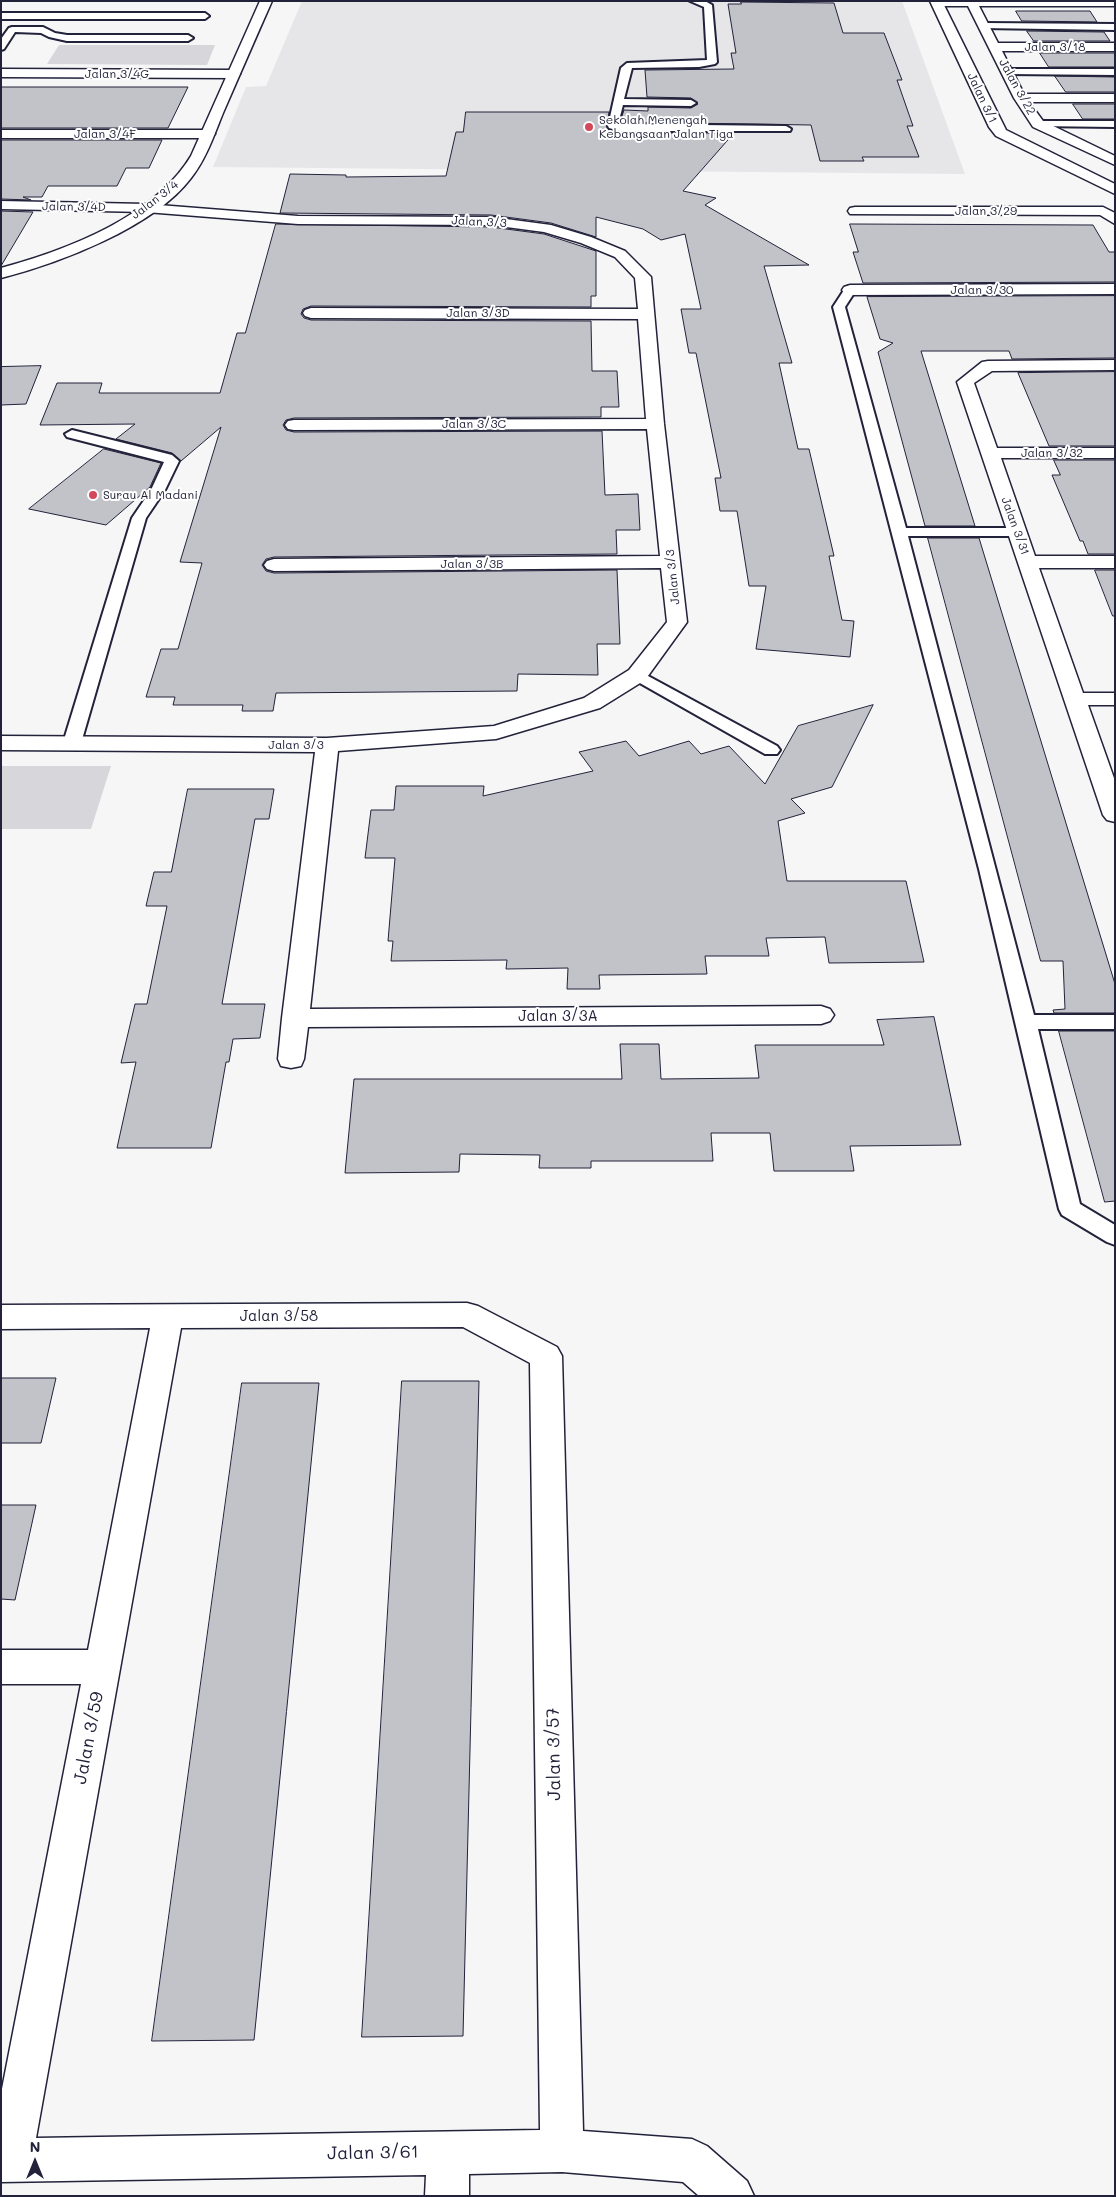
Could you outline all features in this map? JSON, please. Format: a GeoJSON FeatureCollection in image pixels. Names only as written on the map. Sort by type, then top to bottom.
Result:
{"type":"FeatureCollection","features":[{"type":"Feature","properties":{"kind":"street","name":"Jalan 3/4"},"geometry":{"type":"LineString","coordinates":[[1,273],[55,256],[118,227],[167,193],[185,177],[198,156],[266,1]]}},
{"type":"Feature","properties":{"kind":"street"},"geometry":{"type":"LineString","coordinates":[[937,2],[1115,2]]}},
{"type":"Feature","properties":{"kind":"street","name":"Jalan 3/1"},"geometry":{"type":"LineString","coordinates":[[937,2],[996,127],[1001,133],[1115,190]]}},
{"type":"Feature","properties":{"kind":"street","name":"Jalan 3/22"},"geometry":{"type":"LineString","coordinates":[[971,2],[1020,98],[1038,124],[1115,161]]}},
{"type":"Feature","properties":{"kind":"street","name":"Jalan 3/18"},"geometry":{"type":"LineString","coordinates":[[995,47],[1115,47]]}},
{"type":"Feature","properties":{"kind":"street","name":"Jalan 3/4G"},"geometry":{"type":"LineString","coordinates":[[1,73],[234,74]]}},
{"type":"Feature","properties":{"kind":"street"},"geometry":{"type":"LineString","coordinates":[[1020,98],[1115,98]]}},
{"type":"Feature","properties":{"kind":"street","name":"Jalan 3/4F"},"geometry":{"type":"LineString","coordinates":[[1,134],[208,134]]}},
{"type":"Feature","properties":{"kind":"street"},"geometry":{"type":"LineString","coordinates":[[1097,153],[1115,153]]}},
{"type":"Feature","properties":{"kind":"street","name":"Jalan 3/4D"},"geometry":{"type":"LineString","coordinates":[[1,205],[146,208],[199,212]]}},
{"type":"Feature","properties":{"kind":"street","name":"Jalan 3/29"},"geometry":{"type":"LineString","coordinates":[[855,211],[1104,212],[1115,220]]}},
{"type":"Feature","properties":{"kind":"street","name":"Jalan 3/3"},"geometry":{"type":"LineString","coordinates":[[1,743],[327,745],[496,732],[592,703],[637,675],[677,622],[644,314],[643,277],[620,254],[586,240],[546,228],[491,221],[298,220],[199,212]]}},
{"type":"Feature","properties":{"kind":"street","name":"Jalan 3/30"},"geometry":{"type":"LineString","coordinates":[[850,290],[1115,289]]}},
{"type":"Feature","properties":{"kind":"street","name":"Jalan 3/3D"},"geometry":{"type":"LineString","coordinates":[[311,313],[644,314]]}},
{"type":"Feature","properties":{"kind":"street","name":"Jalan 3/31"},"geometry":{"type":"LineString","coordinates":[[1115,365],[988,366],[965,382],[988,453],[1028,562],[1115,815]]}},
{"type":"Feature","properties":{"kind":"street","name":"Jalan 3/3C"},"geometry":{"type":"LineString","coordinates":[[294,425],[655,424]]}},
{"type":"Feature","properties":{"kind":"street","name":"Jalan 3/32"},"geometry":{"type":"LineString","coordinates":[[988,453],[1115,453]]}},
{"type":"Feature","properties":{"kind":"street","name":"Jalan 3/3B"},"geometry":{"type":"LineString","coordinates":[[274,565],[671,562]]}},
{"type":"Feature","properties":{"kind":"street"},"geometry":{"type":"LineString","coordinates":[[1028,562],[1115,562]]}},
{"type":"Feature","properties":{"kind":"street"},"geometry":{"type":"LineString","coordinates":[[1075,699],[1115,699]]}},
{"type":"Feature","properties":{"kind":"street"},"geometry":{"type":"LineString","coordinates":[[291,1060],[327,745]]}},
{"type":"Feature","properties":{"kind":"street","name":"Jalan 3/3A"},"geometry":{"type":"LineString","coordinates":[[295,1018],[821,1015]]}},
{"type":"Feature","properties":{"kind":"street","name":"Jalan 3/58"},"geometry":{"type":"LineString","coordinates":[[1,1317],[467,1315],[546,1356]]}},
{"type":"Feature","properties":{"kind":"street","name":"Jalan 3/59"},"geometry":{"type":"LineString","coordinates":[[6,2160],[168,1316]]}},
{"type":"Feature","properties":{"kind":"street","name":"Jalan 3/57"},"geometry":{"type":"LineString","coordinates":[[546,1356],[562,2151]]}},
{"type":"Feature","properties":{"kind":"street"},"geometry":{"type":"LineString","coordinates":[[1,1667],[102,1667]]}},
{"type":"Feature","properties":{"kind":"street","name":"Jalan 3/61"},"geometry":{"type":"LineString","coordinates":[[6,2160],[562,2151],[692,2161],[732,2196]]}},
{"type":"Feature","properties":{"kind":"street"},"geometry":{"type":"LineString","coordinates":[[447,2196],[448,2152]]}},
{"type":"Feature","properties":{"kind":"lane"},"geometry":{"type":"LineString","coordinates":[[694,1],[708,6],[707,51],[712,62],[699,64],[642,60],[630,65],[626,68],[613,126],[620,128],[786,130]]}},
{"type":"Feature","properties":{"kind":"lane"},"geometry":{"type":"LineString","coordinates":[[1,16],[57,12],[206,16]]}},
{"type":"Feature","properties":{"kind":"lane"},"geometry":{"type":"LineString","coordinates":[[43,30],[57,12]]}},
{"type":"Feature","properties":{"kind":"lane"},"geometry":{"type":"LineString","coordinates":[[984,26],[1115,27]]}},
{"type":"Feature","properties":{"kind":"lane"},"geometry":{"type":"LineString","coordinates":[[1,30],[43,30],[52,35],[67,38],[188,38]]}},
{"type":"Feature","properties":{"kind":"lane"},"geometry":{"type":"LineString","coordinates":[[1,47],[12,30]]}},
{"type":"Feature","properties":{"kind":"lane"},"geometry":{"type":"LineString","coordinates":[[1008,72],[1115,72]]}},
{"type":"Feature","properties":{"kind":"lane"},"geometry":{"type":"LineString","coordinates":[[618,102],[691,103]]}},
{"type":"Feature","properties":{"kind":"lane"},"geometry":{"type":"LineString","coordinates":[[1038,124],[1115,124]]}},
{"type":"Feature","properties":{"kind":"lane"},"geometry":{"type":"LineString","coordinates":[[850,290],[839,307],[900,532],[1027,1022],[1070,1209],[1115,1236]]}},
{"type":"Feature","properties":{"kind":"lane"},"geometry":{"type":"LineString","coordinates":[[72,434],[168,458],[172,461],[158,490],[139,518],[72,743]]}},
{"type":"Feature","properties":{"kind":"lane"},"geometry":{"type":"LineString","coordinates":[[900,532],[1017,532]]}},
{"type":"Feature","properties":{"kind":"lane"},"geometry":{"type":"LineString","coordinates":[[637,675],[771,750]]}},
{"type":"Feature","properties":{"kind":"lane"},"geometry":{"type":"LineString","coordinates":[[1027,1022],[1115,1022]]}},
{"type":"Feature","properties":{"kind":"shaded area","name":"Sekolah Menengah Kebangsaan Jalan Tiga"},"geometry":{"type":"Polygon","coordinates":[[[302,1],[902,1],[965,174],[213,167],[246,87],[266,86],[302,1]]]}},
{"type":"Feature","properties":{"kind":"shaded area"},"geometry":{"type":"Polygon","coordinates":[[[59,45],[215,45],[207,65],[47,64],[59,45]]]}},
{"type":"Feature","properties":{"kind":"shaded area"},"geometry":{"type":"Polygon","coordinates":[[[1,766],[111,766],[91,829],[1,829],[1,766]]]}},
{"type":"Feature","properties":{"kind":"building"},"geometry":{"type":"Polygon","coordinates":[[[741,2],[834,3],[843,33],[884,33],[902,80],[897,80],[913,126],[907,126],[919,157],[862,157],[864,161],[820,161],[811,125],[620,122],[624,110],[648,111],[648,107],[691,108],[698,104],[691,98],[647,97],[645,70],[734,69],[731,53],[736,53],[728,4],[741,4],[741,2]]]}},
{"type":"Feature","properties":{"kind":"building"},"geometry":{"type":"Polygon","coordinates":[[[1016,11],[1090,11],[1097,22],[1022,21],[1016,11]]]}},
{"type":"Feature","properties":{"kind":"building"},"geometry":{"type":"Polygon","coordinates":[[[1027,31],[1104,32],[1110,41],[1034,41],[1027,31]]]}},
{"type":"Feature","properties":{"kind":"building"},"geometry":{"type":"Polygon","coordinates":[[[1040,53],[1115,53],[1115,67],[1049,67],[1040,53]]]}},
{"type":"Feature","properties":{"kind":"building"},"geometry":{"type":"Polygon","coordinates":[[[1055,76],[1115,77],[1115,92],[1066,92],[1055,76]]]}},
{"type":"Feature","properties":{"kind":"building"},"geometry":{"type":"Polygon","coordinates":[[[1,87],[188,87],[168,128],[1,128],[1,87]]]}},
{"type":"Feature","properties":{"kind":"building"},"geometry":{"type":"Polygon","coordinates":[[[1073,104],[1115,104],[1115,119],[1083,119],[1073,104]]]}},
{"type":"Feature","properties":{"kind":"building"},"geometry":{"type":"Polygon","coordinates":[[[466,112],[609,112],[607,129],[620,133],[734,133],[683,191],[716,198],[705,205],[809,265],[764,266],[792,363],[779,363],[798,449],[809,449],[834,556],[829,556],[842,620],[854,621],[850,657],[756,649],[766,586],[749,586],[737,511],[720,511],[715,478],[721,478],[696,353],[689,353],[681,309],[701,309],[685,234],[661,240],[643,229],[596,217],[596,237],[551,223],[491,215],[280,213],[290,174],[346,175],[346,177],[446,176],[456,132],[463,132],[466,112]]]}},
{"type":"Feature","properties":{"kind":"building"},"geometry":{"type":"Polygon","coordinates":[[[1,140],[162,140],[149,168],[126,168],[117,186],[48,186],[42,197],[23,197],[31,200],[1,199],[1,140]]]}},
{"type":"Feature","properties":{"kind":"building"},"geometry":{"type":"Polygon","coordinates":[[[1,211],[33,212],[1,266],[1,211]]]}},
{"type":"Feature","properties":{"kind":"building"},"geometry":{"type":"Polygon","coordinates":[[[276,224],[491,227],[544,234],[596,251],[596,296],[591,296],[591,307],[311,306],[303,309],[301,314],[304,318],[311,320],[591,321],[592,371],[617,371],[619,407],[601,407],[601,417],[294,418],[286,420],[283,425],[286,430],[294,432],[602,431],[605,495],[638,494],[640,530],[616,530],[617,554],[274,557],[266,559],[262,565],[266,571],[274,573],[617,570],[620,644],[597,644],[598,675],[518,674],[517,691],[276,693],[273,711],[242,711],[243,705],[173,705],[175,697],[146,697],[161,649],[178,649],[202,563],[180,562],[221,427],[181,461],[172,453],[116,439],[135,424],[40,425],[57,383],[102,383],[99,393],[220,393],[237,333],[245,333],[276,224]]]}},
{"type":"Feature","properties":{"kind":"building"},"geometry":{"type":"Polygon","coordinates":[[[850,224],[1093,225],[1109,252],[1115,252],[1115,282],[863,283],[853,252],[858,252],[850,224]]]}},
{"type":"Feature","properties":{"kind":"building"},"geometry":{"type":"Polygon","coordinates":[[[1115,296],[1115,358],[1012,359],[1009,351],[921,351],[975,526],[925,526],[878,352],[893,343],[880,339],[867,297],[1115,296]]]}},
{"type":"Feature","properties":{"kind":"building"},"geometry":{"type":"Polygon","coordinates":[[[41,366],[26,404],[1,405],[1,367],[41,366]]]}},
{"type":"Feature","properties":{"kind":"building"},"geometry":{"type":"Polygon","coordinates":[[[1115,372],[1115,446],[1049,446],[1018,373],[1115,372]]]}},
{"type":"Feature","properties":{"kind":"building","name":"Surau Al Madani"},"geometry":{"type":"Polygon","coordinates":[[[104,449],[161,463],[150,487],[106,525],[29,509],[104,449]]]}},
{"type":"Feature","properties":{"kind":"building"},"geometry":{"type":"Polygon","coordinates":[[[1054,460],[1115,460],[1115,554],[1088,554],[1083,541],[1080,541],[1052,475],[1060,475],[1054,460]]]}},
{"type":"Feature","properties":{"kind":"building"},"geometry":{"type":"Polygon","coordinates":[[[928,538],[979,538],[1115,984],[1115,1013],[1054,1013],[1053,1010],[1065,1009],[1063,961],[1041,961],[928,538]]]}},
{"type":"Feature","properties":{"kind":"building"},"geometry":{"type":"Polygon","coordinates":[[[1095,570],[1115,570],[1115,616],[1113,616],[1095,570]]]}},
{"type":"Feature","properties":{"kind":"building"},"geometry":{"type":"Polygon","coordinates":[[[873,705],[832,787],[791,799],[805,813],[778,821],[787,881],[906,881],[924,962],[829,963],[825,937],[766,938],[769,956],[705,956],[707,974],[599,975],[600,989],[567,989],[568,968],[506,969],[507,960],[391,961],[393,941],[388,941],[395,858],[365,858],[371,810],[394,810],[396,786],[484,786],[483,796],[593,771],[579,752],[626,741],[639,756],[689,741],[701,754],[729,746],[765,784],[798,726],[873,705]]]}},
{"type":"Feature","properties":{"kind":"building"},"geometry":{"type":"Polygon","coordinates":[[[188,789],[274,789],[269,819],[255,819],[222,1004],[265,1004],[260,1038],[233,1039],[229,1062],[226,1062],[211,1148],[117,1148],[136,1062],[121,1063],[135,1004],[147,1004],[167,906],[146,906],[154,872],[171,872],[188,789]]]}},
{"type":"Feature","properties":{"kind":"building"},"geometry":{"type":"Polygon","coordinates":[[[934,1017],[961,1145],[850,1146],[854,1171],[774,1171],[770,1133],[711,1133],[713,1161],[591,1161],[591,1168],[539,1168],[540,1155],[460,1154],[459,1172],[345,1173],[354,1079],[622,1079],[620,1044],[659,1044],[661,1079],[759,1078],[755,1045],[884,1045],[877,1020],[934,1017]]]}},
{"type":"Feature","properties":{"kind":"building"},"geometry":{"type":"Polygon","coordinates":[[[1059,1031],[1115,1031],[1115,1201],[1105,1202],[1059,1031]]]}},
{"type":"Feature","properties":{"kind":"building"},"geometry":{"type":"Polygon","coordinates":[[[1,1378],[56,1378],[41,1443],[1,1443],[1,1378]]]}},
{"type":"Feature","properties":{"kind":"building"},"geometry":{"type":"Polygon","coordinates":[[[402,1381],[479,1381],[463,2036],[362,2037],[402,1381]]]}},
{"type":"Feature","properties":{"kind":"building"},"geometry":{"type":"Polygon","coordinates":[[[242,1383],[319,1383],[254,2040],[152,2041],[242,1383]]]}},
{"type":"Feature","properties":{"kind":"building"},"geometry":{"type":"Polygon","coordinates":[[[1,1505],[36,1505],[15,1600],[1,1599],[1,1505]]]}},
{"type":"Feature","properties":{"kind":"place","name":"Sekolah Menengah Kebangsaan Jalan Tiga"},"geometry":{"type":"Point","coordinates":[589,127]}},
{"type":"Feature","properties":{"kind":"place","name":"Surau Al Madani"},"geometry":{"type":"Point","coordinates":[93,495]}}]}
